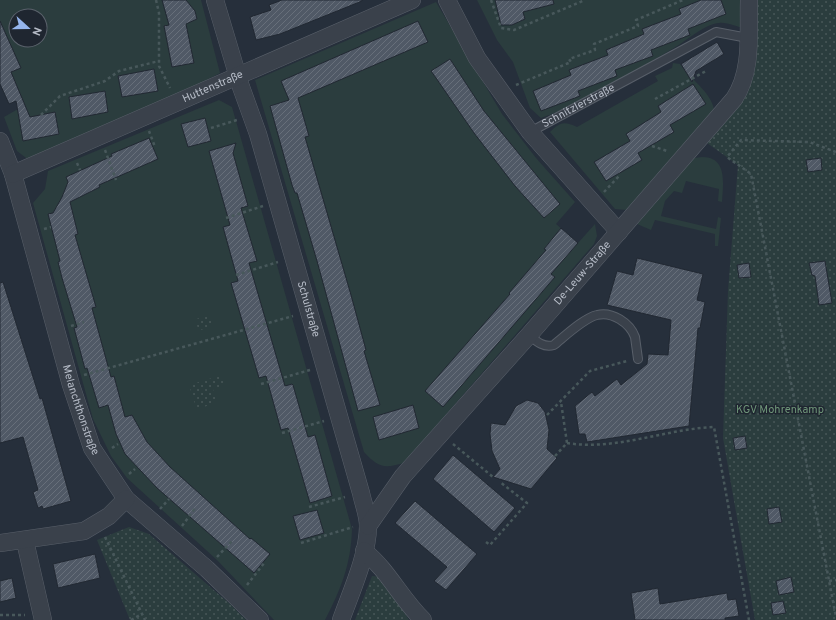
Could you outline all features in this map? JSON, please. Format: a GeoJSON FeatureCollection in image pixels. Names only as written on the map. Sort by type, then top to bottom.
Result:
{"type":"FeatureCollection","features":[{"type":"Feature","properties":{"kind":"street","name":"Schulstraße"},"geometry":{"type":"LineString","coordinates":[[215,0],[278,202],[361,493],[368,524],[364,551],[341,620]]}},
{"type":"Feature","properties":{"kind":"street","name":"Huttenstraße"},"geometry":{"type":"LineString","coordinates":[[13,174],[412,0]]}},
{"type":"Feature","properties":{"kind":"street"},"geometry":{"type":"LineString","coordinates":[[447,0],[477,58],[530,132]]}},
{"type":"Feature","properties":{"kind":"street","name":"De-Leuw-Straße"},"geometry":{"type":"LineString","coordinates":[[368,524],[391,492],[441,433],[529,335],[700,137],[728,107],[740,87],[747,66],[749,0]]}},
{"type":"Feature","properties":{"kind":"street","name":"Schnitzlerstraße"},"geometry":{"type":"LineString","coordinates":[[530,132],[619,232]]}},
{"type":"Feature","properties":{"kind":"street","name":"Melanchthonstraße"},"geometry":{"type":"LineString","coordinates":[[0,141],[13,174],[83,425],[96,456],[126,499],[207,569],[260,620]]}},
{"type":"Feature","properties":{"kind":"street"},"geometry":{"type":"LineString","coordinates":[[0,543],[25,541],[84,531],[99,524],[126,499]]}},
{"type":"Feature","properties":{"kind":"street"},"geometry":{"type":"LineString","coordinates":[[25,541],[42,618]]}},
{"type":"Feature","properties":{"kind":"street"},"geometry":{"type":"LineString","coordinates":[[364,551],[373,558],[414,612],[423,620]]}},
{"type":"Feature","properties":{"kind":"lane","name":"Schnitzlerstraße"},"geometry":{"type":"LineString","coordinates":[[530,132],[716,32],[748,38]]}},
{"type":"Feature","properties":{"kind":"lane"},"geometry":{"type":"LineString","coordinates":[[529,335],[542,345],[554,345],[589,318],[598,315],[617,317],[631,329],[638,358]]}},
{"type":"Feature","properties":{"kind":"path"},"geometry":{"type":"LineString","coordinates":[[156,0],[160,13],[159,66],[177,103]]}},
{"type":"Feature","properties":{"kind":"path"},"geometry":{"type":"LineString","coordinates":[[491,0],[501,28],[514,30],[585,0]]}},
{"type":"Feature","properties":{"kind":"path"},"geometry":{"type":"LineString","coordinates":[[501,92],[571,62],[569,59],[595,50],[594,44],[638,26],[636,20],[682,0]]}},
{"type":"Feature","properties":{"kind":"path"},"geometry":{"type":"LineString","coordinates":[[41,115],[60,96],[105,81],[119,71],[159,60]]}},
{"type":"Feature","properties":{"kind":"path"},"geometry":{"type":"LineString","coordinates":[[655,99],[706,71]]}},
{"type":"Feature","properties":{"kind":"path"},"geometry":{"type":"LineString","coordinates":[[211,128],[252,116]]}},
{"type":"Feature","properties":{"kind":"path"},"geometry":{"type":"LineString","coordinates":[[100,136],[116,180]]}},
{"type":"Feature","properties":{"kind":"path"},"geometry":{"type":"LineString","coordinates":[[836,152],[808,142],[741,140],[727,157],[751,174],[836,617]]}},
{"type":"Feature","properties":{"kind":"path"},"geometry":{"type":"LineString","coordinates":[[594,204],[620,175]]}},
{"type":"Feature","properties":{"kind":"path"},"geometry":{"type":"LineString","coordinates":[[226,218],[278,202]]}},
{"type":"Feature","properties":{"kind":"path"},"geometry":{"type":"LineString","coordinates":[[236,275],[294,258]]}},
{"type":"Feature","properties":{"kind":"path"},"geometry":{"type":"LineString","coordinates":[[96,372],[309,312]]}},
{"type":"Feature","properties":{"kind":"path"},"geometry":{"type":"LineString","coordinates":[[547,415],[590,371],[638,358]]}},
{"type":"Feature","properties":{"kind":"path"},"geometry":{"type":"LineString","coordinates":[[261,384],[325,366]]}},
{"type":"Feature","properties":{"kind":"path"},"geometry":{"type":"LineString","coordinates":[[561,401],[567,443]]}},
{"type":"Feature","properties":{"kind":"path"},"geometry":{"type":"LineString","coordinates":[[282,433],[339,416]]}},
{"type":"Feature","properties":{"kind":"path"},"geometry":{"type":"LineString","coordinates":[[567,443],[586,446],[696,428],[714,427],[749,620]]}},
{"type":"Feature","properties":{"kind":"path"},"geometry":{"type":"LineString","coordinates":[[441,433],[493,477]]}},
{"type":"Feature","properties":{"kind":"path"},"geometry":{"type":"LineString","coordinates":[[555,456],[567,443]]}},
{"type":"Feature","properties":{"kind":"path"},"geometry":{"type":"LineString","coordinates":[[486,542],[490,546],[527,503],[500,482]]}},
{"type":"Feature","properties":{"kind":"path"},"geometry":{"type":"LineString","coordinates":[[309,507],[361,493]]}},
{"type":"Feature","properties":{"kind":"path"},"geometry":{"type":"LineString","coordinates":[[172,539],[196,507]]}},
{"type":"Feature","properties":{"kind":"path"},"geometry":{"type":"LineString","coordinates":[[99,524],[145,620]]}},
{"type":"Feature","properties":{"kind":"path"},"geometry":{"type":"LineString","coordinates":[[301,543],[368,524]]}},
{"type":"Feature","properties":{"kind":"path"},"geometry":{"type":"LineString","coordinates":[[207,569],[233,540]]}},
{"type":"Feature","properties":{"kind":"path"},"geometry":{"type":"LineString","coordinates":[[237,597],[265,562]]}},
{"type":"Feature","properties":{"kind":"path"},"geometry":{"type":"LineString","coordinates":[[829,581],[836,580]]}},
{"type":"Feature","properties":{"kind":"path"},"geometry":{"type":"LineString","coordinates":[[131,620],[142,614]]}},
{"type":"Feature","properties":{"kind":"path"},"geometry":{"type":"LineString","coordinates":[[0,615],[42,618]]}},
{"type":"Feature","properties":{"kind":"green space"},"geometry":{"type":"Polygon","coordinates":[[[0,0],[201,0],[220,73],[30,161],[17,151],[4,117],[25,105],[11,72],[0,77],[0,0]]]}},
{"type":"Feature","properties":{"kind":"green space"},"geometry":{"type":"Polygon","coordinates":[[[477,0],[745,0],[746,29],[722,23],[708,26],[674,48],[592,96],[558,112],[541,118],[530,108],[513,62],[497,40],[477,0]]]}},
{"type":"Feature","properties":{"kind":"green space","name":"KGV Mohrenkamp"},"geometry":{"type":"Polygon","coordinates":[[[757,0],[836,0],[836,620],[755,620],[723,438],[728,291],[738,165],[707,143],[739,105],[757,0]]]}},
{"type":"Feature","properties":{"kind":"green space"},"geometry":{"type":"Polygon","coordinates":[[[436,2],[502,114],[536,158],[575,202],[556,224],[578,243],[595,224],[597,236],[594,244],[404,463],[386,466],[377,464],[364,452],[255,80],[436,2]]]}},
{"type":"Feature","properties":{"kind":"green space"},"geometry":{"type":"Polygon","coordinates":[[[673,63],[680,64],[709,97],[714,109],[627,210],[615,209],[550,132],[560,124],[565,123],[577,127],[658,81],[655,76],[672,68],[673,63]]]}},
{"type":"Feature","properties":{"kind":"green space"},"geometry":{"type":"Polygon","coordinates":[[[219,100],[232,107],[352,529],[350,554],[344,576],[336,598],[325,620],[274,620],[217,560],[127,478],[111,456],[93,419],[33,203],[45,189],[48,171],[219,100]]]}},
{"type":"Feature","properties":{"kind":"green space"},"geometry":{"type":"Polygon","coordinates":[[[694,158],[710,158],[720,166],[723,180],[722,202],[718,201],[719,189],[686,181],[682,193],[674,191],[665,201],[661,216],[716,229],[718,217],[721,218],[718,246],[715,246],[715,234],[655,220],[651,230],[637,224],[694,158]]]}},
{"type":"Feature","properties":{"kind":"green space"},"geometry":{"type":"Polygon","coordinates":[[[210,315],[212,326],[198,331],[196,319],[210,315]]]}},
{"type":"Feature","properties":{"kind":"green space"},"geometry":{"type":"Polygon","coordinates":[[[222,375],[225,385],[213,389],[216,402],[197,410],[189,385],[222,375]]]}},
{"type":"Feature","properties":{"kind":"green space"},"geometry":{"type":"Polygon","coordinates":[[[129,527],[149,534],[231,605],[246,620],[130,620],[97,540],[129,527]]]}},
{"type":"Feature","properties":{"kind":"green space"},"geometry":{"type":"Polygon","coordinates":[[[372,576],[382,577],[409,620],[355,620],[372,576]]]}},
{"type":"Feature","properties":{"kind":"building"},"geometry":{"type":"Polygon","coordinates":[[[162,0],[186,0],[195,11],[197,19],[186,24],[194,63],[172,67],[164,26],[169,25],[162,0]]]}},
{"type":"Feature","properties":{"kind":"building"},"geometry":{"type":"Polygon","coordinates":[[[282,0],[362,1],[280,34],[256,40],[250,17],[271,10],[269,5],[282,0]]]}},
{"type":"Feature","properties":{"kind":"building"},"geometry":{"type":"Polygon","coordinates":[[[495,0],[553,0],[554,4],[523,12],[525,19],[512,25],[501,25],[495,0]]]}},
{"type":"Feature","properties":{"kind":"building"},"geometry":{"type":"Polygon","coordinates":[[[701,0],[721,0],[726,14],[688,29],[690,35],[651,50],[653,56],[615,70],[617,76],[578,91],[580,96],[541,111],[533,91],[571,75],[569,70],[608,55],[606,50],[644,34],[642,29],[681,14],[679,9],[701,0]]]}},
{"type":"Feature","properties":{"kind":"building"},"geometry":{"type":"Polygon","coordinates":[[[0,21],[8,39],[8,48],[12,48],[21,68],[11,72],[30,117],[55,112],[59,134],[23,141],[16,101],[9,104],[0,84],[0,21]]]}},
{"type":"Feature","properties":{"kind":"building"},"geometry":{"type":"Polygon","coordinates":[[[418,21],[428,42],[298,98],[309,136],[305,137],[351,295],[366,350],[364,351],[380,405],[358,411],[317,261],[297,193],[295,193],[292,185],[270,106],[289,100],[281,81],[418,21]]]}},
{"type":"Feature","properties":{"kind":"building"},"geometry":{"type":"Polygon","coordinates":[[[717,42],[724,54],[696,71],[692,82],[681,64],[717,42]]]}},
{"type":"Feature","properties":{"kind":"building"},"geometry":{"type":"Polygon","coordinates":[[[450,59],[484,111],[560,204],[544,218],[515,186],[474,133],[431,71],[450,59]]]}},
{"type":"Feature","properties":{"kind":"building"},"geometry":{"type":"Polygon","coordinates":[[[154,69],[158,91],[122,97],[118,76],[154,69]]]}},
{"type":"Feature","properties":{"kind":"building"},"geometry":{"type":"Polygon","coordinates":[[[693,84],[706,104],[670,125],[674,132],[638,153],[642,160],[606,181],[594,162],[630,141],[626,134],[661,112],[658,106],[693,84]]]}},
{"type":"Feature","properties":{"kind":"building"},"geometry":{"type":"Polygon","coordinates":[[[105,91],[108,112],[72,119],[69,97],[105,91]]]}},
{"type":"Feature","properties":{"kind":"building"},"geometry":{"type":"Polygon","coordinates":[[[205,118],[211,141],[188,147],[181,124],[205,118]]]}},
{"type":"Feature","properties":{"kind":"building"},"geometry":{"type":"Polygon","coordinates":[[[149,138],[158,159],[99,185],[100,187],[70,202],[78,234],[75,235],[96,307],[92,308],[111,377],[114,376],[125,417],[132,415],[147,442],[170,467],[250,539],[251,538],[270,554],[254,573],[157,488],[125,454],[116,434],[108,405],[99,408],[87,368],[85,369],[74,328],[77,327],[58,262],[60,261],[48,214],[53,213],[62,197],[68,182],[66,177],[112,156],[111,154],[149,138]]]}},
{"type":"Feature","properties":{"kind":"building"},"geometry":{"type":"Polygon","coordinates":[[[236,143],[233,153],[248,206],[241,208],[257,261],[249,263],[285,386],[293,385],[308,437],[315,435],[332,496],[310,503],[288,428],[281,430],[266,376],[259,378],[231,283],[238,281],[223,227],[230,225],[209,151],[236,143]]]}},
{"type":"Feature","properties":{"kind":"building"},"geometry":{"type":"Polygon","coordinates":[[[821,158],[822,170],[808,172],[806,160],[821,158]]]}},
{"type":"Feature","properties":{"kind":"building"},"geometry":{"type":"Polygon","coordinates":[[[561,228],[578,243],[551,274],[555,277],[443,407],[425,391],[510,294],[509,293],[546,250],[544,249],[561,228]]]}},
{"type":"Feature","properties":{"kind":"building"},"geometry":{"type":"Polygon","coordinates":[[[637,258],[703,274],[697,300],[705,302],[700,328],[698,328],[689,426],[587,442],[585,434],[579,434],[575,406],[592,392],[595,396],[617,379],[621,385],[647,364],[648,354],[668,355],[671,320],[607,305],[617,271],[633,275],[637,258]]]}},
{"type":"Feature","properties":{"kind":"building"},"geometry":{"type":"Polygon","coordinates":[[[825,261],[832,303],[819,305],[815,276],[812,275],[809,263],[825,261]]]}},
{"type":"Feature","properties":{"kind":"building"},"geometry":{"type":"Polygon","coordinates":[[[749,263],[751,277],[739,278],[737,265],[749,263]]]}},
{"type":"Feature","properties":{"kind":"building"},"geometry":{"type":"Polygon","coordinates":[[[3,282],[40,399],[42,398],[71,501],[43,509],[42,506],[38,508],[33,492],[38,490],[23,437],[0,443],[0,283],[3,282]]]}},
{"type":"Feature","properties":{"kind":"building"},"geometry":{"type":"Polygon","coordinates":[[[527,400],[538,403],[545,412],[549,430],[547,449],[557,458],[531,489],[493,477],[500,469],[492,451],[490,434],[491,423],[505,425],[516,406],[527,400]]]}},
{"type":"Feature","properties":{"kind":"building"},"geometry":{"type":"Polygon","coordinates":[[[413,405],[419,428],[379,440],[373,417],[413,405]]]}},
{"type":"Feature","properties":{"kind":"building"},"geometry":{"type":"Polygon","coordinates":[[[745,436],[747,448],[735,450],[733,438],[745,436]]]}},
{"type":"Feature","properties":{"kind":"building"},"geometry":{"type":"Polygon","coordinates":[[[453,455],[515,508],[494,532],[433,479],[453,455]]]}},
{"type":"Feature","properties":{"kind":"building"},"geometry":{"type":"Polygon","coordinates":[[[415,501],[477,554],[446,590],[434,581],[447,567],[395,523],[415,501]]]}},
{"type":"Feature","properties":{"kind":"building"},"geometry":{"type":"Polygon","coordinates":[[[779,507],[782,522],[769,524],[767,509],[779,507]]]}},
{"type":"Feature","properties":{"kind":"building"},"geometry":{"type":"Polygon","coordinates":[[[317,510],[324,533],[300,540],[293,516],[317,510]]]}},
{"type":"Feature","properties":{"kind":"building"},"geometry":{"type":"Polygon","coordinates":[[[95,554],[100,578],[58,588],[53,564],[95,554]]]}},
{"type":"Feature","properties":{"kind":"building"},"geometry":{"type":"Polygon","coordinates":[[[791,577],[794,592],[779,595],[776,581],[791,577]]]}},
{"type":"Feature","properties":{"kind":"building"},"geometry":{"type":"Polygon","coordinates":[[[12,578],[16,598],[0,602],[0,581],[12,578]]]}},
{"type":"Feature","properties":{"kind":"building"},"geometry":{"type":"Polygon","coordinates":[[[658,588],[660,604],[727,593],[728,600],[736,599],[739,616],[725,618],[725,620],[635,620],[631,593],[658,588]]]}},
{"type":"Feature","properties":{"kind":"building"},"geometry":{"type":"Polygon","coordinates":[[[783,601],[786,613],[773,615],[771,603],[783,601]]]}}]}
